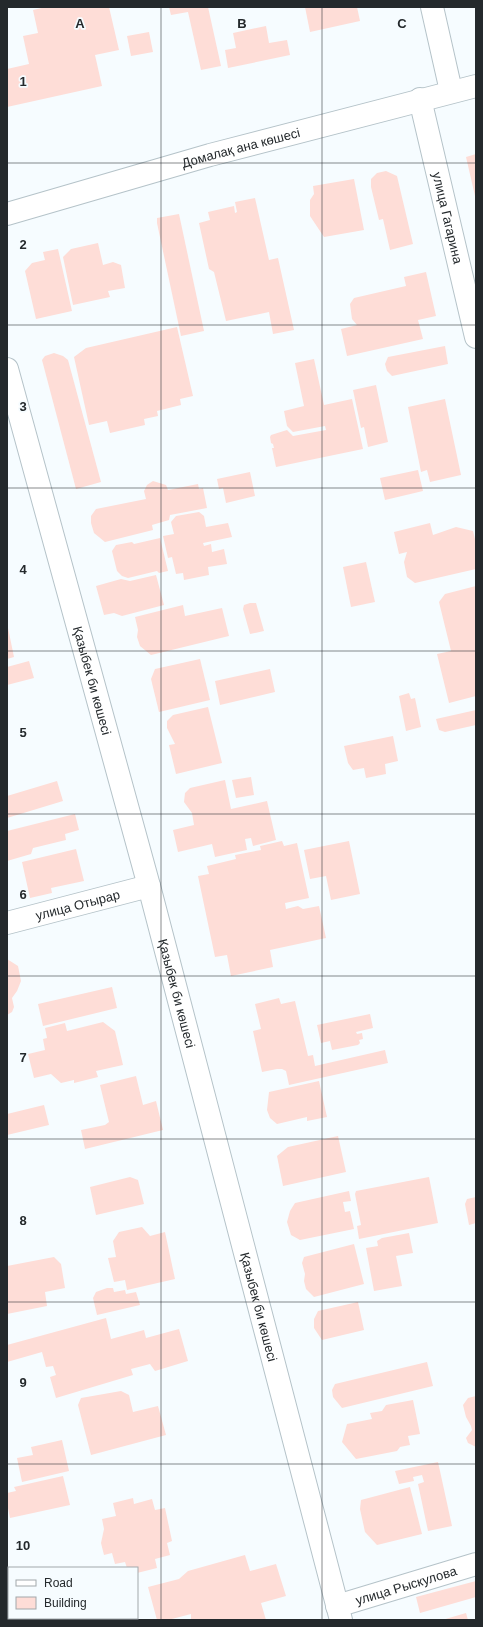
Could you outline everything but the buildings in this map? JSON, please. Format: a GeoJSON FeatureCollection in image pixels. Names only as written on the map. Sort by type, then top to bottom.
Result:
{"type":"FeatureCollection","features":[{"type":"Feature","properties":{"kind":"street"},"geometry":{"type":"LineString","coordinates":[[432,7],[451,91]]}},
{"type":"Feature","properties":{"kind":"street","name":"Домалақ ана көшесі"},"geometry":{"type":"LineString","coordinates":[[7,214],[210,155],[420,99],[476,86]]}},
{"type":"Feature","properties":{"kind":"street","name":"улица Гагарина"},"geometry":{"type":"LineString","coordinates":[[420,99],[476,337]]}},
{"type":"Feature","properties":{"kind":"street","name":"Қазыбек би көшесі"},"geometry":{"type":"LineString","coordinates":[[7,369],[149,886],[339,1613]]}},
{"type":"Feature","properties":{"kind":"street","name":"улица Отырар"},"geometry":{"type":"LineString","coordinates":[[7,923],[149,886]]}},
{"type":"Feature","properties":{"kind":"street","name":"улица Рыскулова"},"geometry":{"type":"LineString","coordinates":[[339,1613],[476,1564]]}}]}
